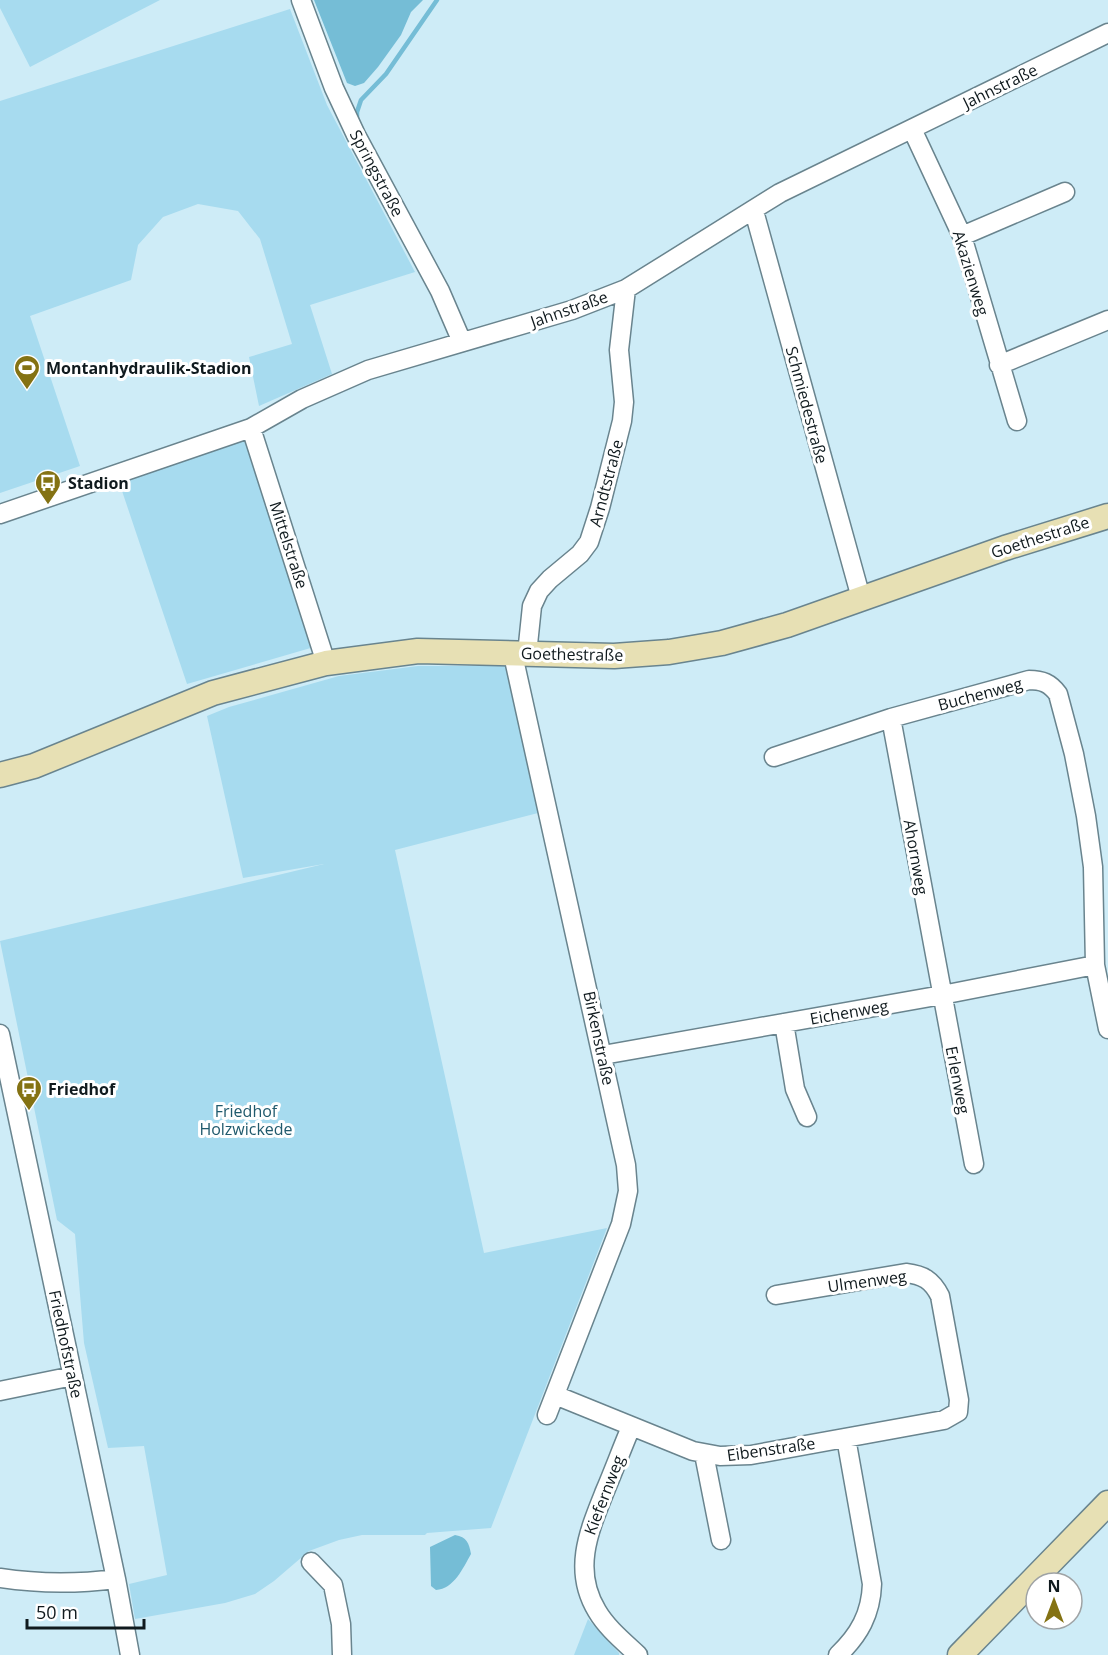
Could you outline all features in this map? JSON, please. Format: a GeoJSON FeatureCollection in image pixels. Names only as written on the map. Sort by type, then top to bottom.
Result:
{"type":"FeatureCollection","features":[{"type":"Feature","properties":{"kind":"main road","name":"Goethestraße"},"geometry":{"type":"LineString","coordinates":[[0,785],[34,766],[213,693],[326,663],[418,651],[614,656],[669,652],[722,642],[788,625],[1005,548],[1108,516]]}},
{"type":"Feature","properties":{"kind":"main road","name":"Goethestraße"},"geometry":{"type":"LineString","coordinates":[[0,775],[34,766]]}},
{"type":"Feature","properties":{"kind":"main road"},"geometry":{"type":"LineString","coordinates":[[960,1655],[1108,1503]]}},
{"type":"Feature","properties":{"kind":"street","name":"Springstraße"},"geometry":{"type":"LineString","coordinates":[[301,0],[334,88],[356,135],[440,291],[462,342]]}},
{"type":"Feature","properties":{"kind":"street","name":"Jahnstraße"},"geometry":{"type":"LineString","coordinates":[[0,514],[251,428],[334,384],[368,370],[572,310],[626,289],[780,193],[1108,33]]}},
{"type":"Feature","properties":{"kind":"street","name":"Akazienweg"},"geometry":{"type":"LineString","coordinates":[[912,129],[962,236],[1017,421]]}},
{"type":"Feature","properties":{"kind":"street"},"geometry":{"type":"LineString","coordinates":[[962,236],[1065,192]]}},
{"type":"Feature","properties":{"kind":"street","name":"Schmiedestraße"},"geometry":{"type":"LineString","coordinates":[[754,211],[861,598]]}},
{"type":"Feature","properties":{"kind":"street","name":"Arndtstraße"},"geometry":{"type":"LineString","coordinates":[[521,653],[532,606],[539,591],[580,554],[591,537],[600,508],[622,421],[624,402],[619,350],[626,289]]}},
{"type":"Feature","properties":{"kind":"street"},"geometry":{"type":"LineString","coordinates":[[999,365],[1108,320]]}},
{"type":"Feature","properties":{"kind":"street","name":"Mittelstraße"},"geometry":{"type":"LineString","coordinates":[[251,428],[326,663]]}},
{"type":"Feature","properties":{"kind":"street","name":"Birkenstraße"},"geometry":{"type":"LineString","coordinates":[[521,653],[517,672],[603,1055],[628,1178],[627,1202],[621,1224],[547,1415]]}},
{"type":"Feature","properties":{"kind":"street","name":"Buchenweg"},"geometry":{"type":"LineString","coordinates":[[774,757],[891,718],[1029,680],[1041,680],[1053,687],[1058,694],[1071,744],[1086,816],[1093,867],[1095,965]]}},
{"type":"Feature","properties":{"kind":"street","name":"Ahornweg"},"geometry":{"type":"LineString","coordinates":[[891,718],[942,995]]}},
{"type":"Feature","properties":{"kind":"street"},"geometry":{"type":"LineString","coordinates":[[1095,965],[1108,1029]]}},
{"type":"Feature","properties":{"kind":"street","name":"Eichenweg"},"geometry":{"type":"LineString","coordinates":[[603,1055],[942,995],[1095,965]]}},
{"type":"Feature","properties":{"kind":"street","name":"Erlenweg"},"geometry":{"type":"LineString","coordinates":[[942,995],[974,1164]]}},
{"type":"Feature","properties":{"kind":"street"},"geometry":{"type":"LineString","coordinates":[[784,1023],[795,1089],[807,1117]]}},
{"type":"Feature","properties":{"kind":"street","name":"Friedhofstraße"},"geometry":{"type":"LineString","coordinates":[[0,1034],[116,1579],[130,1655]]}},
{"type":"Feature","properties":{"kind":"street","name":"Ulmenweg"},"geometry":{"type":"LineString","coordinates":[[776,1295],[906,1273],[927,1279],[934,1285],[940,1296],[959,1400],[958,1412]]}},
{"type":"Feature","properties":{"kind":"street"},"geometry":{"type":"LineString","coordinates":[[0,1391],[73,1376]]}},
{"type":"Feature","properties":{"kind":"street","name":"Eibenstraße"},"geometry":{"type":"LineString","coordinates":[[555,1395],[682,1448],[720,1456],[751,1455],[944,1420],[958,1412]]}},
{"type":"Feature","properties":{"kind":"street","name":"Kiefernweg"},"geometry":{"type":"LineString","coordinates":[[631,1426],[588,1534],[583,1560],[586,1586],[596,1610],[612,1630],[638,1655]]}},
{"type":"Feature","properties":{"kind":"street"},"geometry":{"type":"LineString","coordinates":[[838,1655],[862,1626],[870,1606],[872,1584],[846,1437]]}},
{"type":"Feature","properties":{"kind":"street"},"geometry":{"type":"LineString","coordinates":[[704,1454],[722,1540]]}},
{"type":"Feature","properties":{"kind":"street"},"geometry":{"type":"LineString","coordinates":[[311,1562],[333,1585],[341,1624],[342,1655]]}},
{"type":"Feature","properties":{"kind":"street"},"geometry":{"type":"LineString","coordinates":[[0,1578],[48,1583],[88,1583],[116,1579]]}},
{"type":"Feature","properties":{"kind":"green space"},"geometry":{"type":"Polygon","coordinates":[[[0,0],[160,0],[30,67],[0,8],[0,0]]]}},
{"type":"Feature","properties":{"kind":"green space"},"geometry":{"type":"Polygon","coordinates":[[[290,9],[327,105],[415,272],[310,305],[332,374],[259,406],[249,357],[292,344],[260,239],[238,211],[198,204],[163,217],[138,245],[131,280],[30,316],[80,466],[0,493],[0,101],[290,9]]]}},
{"type":"Feature","properties":{"kind":"green space"},"geometry":{"type":"Polygon","coordinates":[[[248,439],[314,647],[187,684],[119,482],[248,439]]]}},
{"type":"Feature","properties":{"kind":"green space","name":"Friedhof Holzwickede"},"geometry":{"type":"Polygon","coordinates":[[[418,666],[508,666],[538,813],[395,850],[484,1253],[607,1228],[491,1528],[425,1535],[362,1535],[339,1540],[309,1551],[255,1594],[225,1603],[135,1619],[129,1584],[167,1575],[144,1446],[108,1448],[84,1343],[75,1234],[57,1220],[0,941],[324,864],[243,878],[207,716],[229,707],[339,676],[418,666]]]}},
{"type":"Feature","properties":{"kind":"green space"},"geometry":{"type":"Polygon","coordinates":[[[588,1619],[619,1653],[619,1655],[574,1655],[588,1619]]]}},
{"type":"Feature","properties":{"kind":"shaded area"},"geometry":{"type":"Polygon","coordinates":[[[314,0],[423,0],[411,12],[401,35],[378,67],[364,83],[355,86],[347,83],[314,0]]]}},
{"type":"Feature","properties":{"kind":"shaded area"},"geometry":{"type":"Polygon","coordinates":[[[455,1535],[467,1541],[471,1554],[453,1582],[436,1590],[431,1586],[430,1547],[455,1535]]]}},
{"type":"Feature","properties":{"kind":"waterway"},"geometry":{"type":"LineString","coordinates":[[357,119],[361,100],[386,74],[437,0]]}},
{"type":"Feature","properties":{"kind":"place","name":"Montanhydraulik-Stadion"},"geometry":{"type":"Point","coordinates":[27,391]}},
{"type":"Feature","properties":{"kind":"place","name":"Stadion"},"geometry":{"type":"Point","coordinates":[48,506]}},
{"type":"Feature","properties":{"kind":"place","name":"Friedhof"},"geometry":{"type":"Point","coordinates":[29,1112]}}]}
